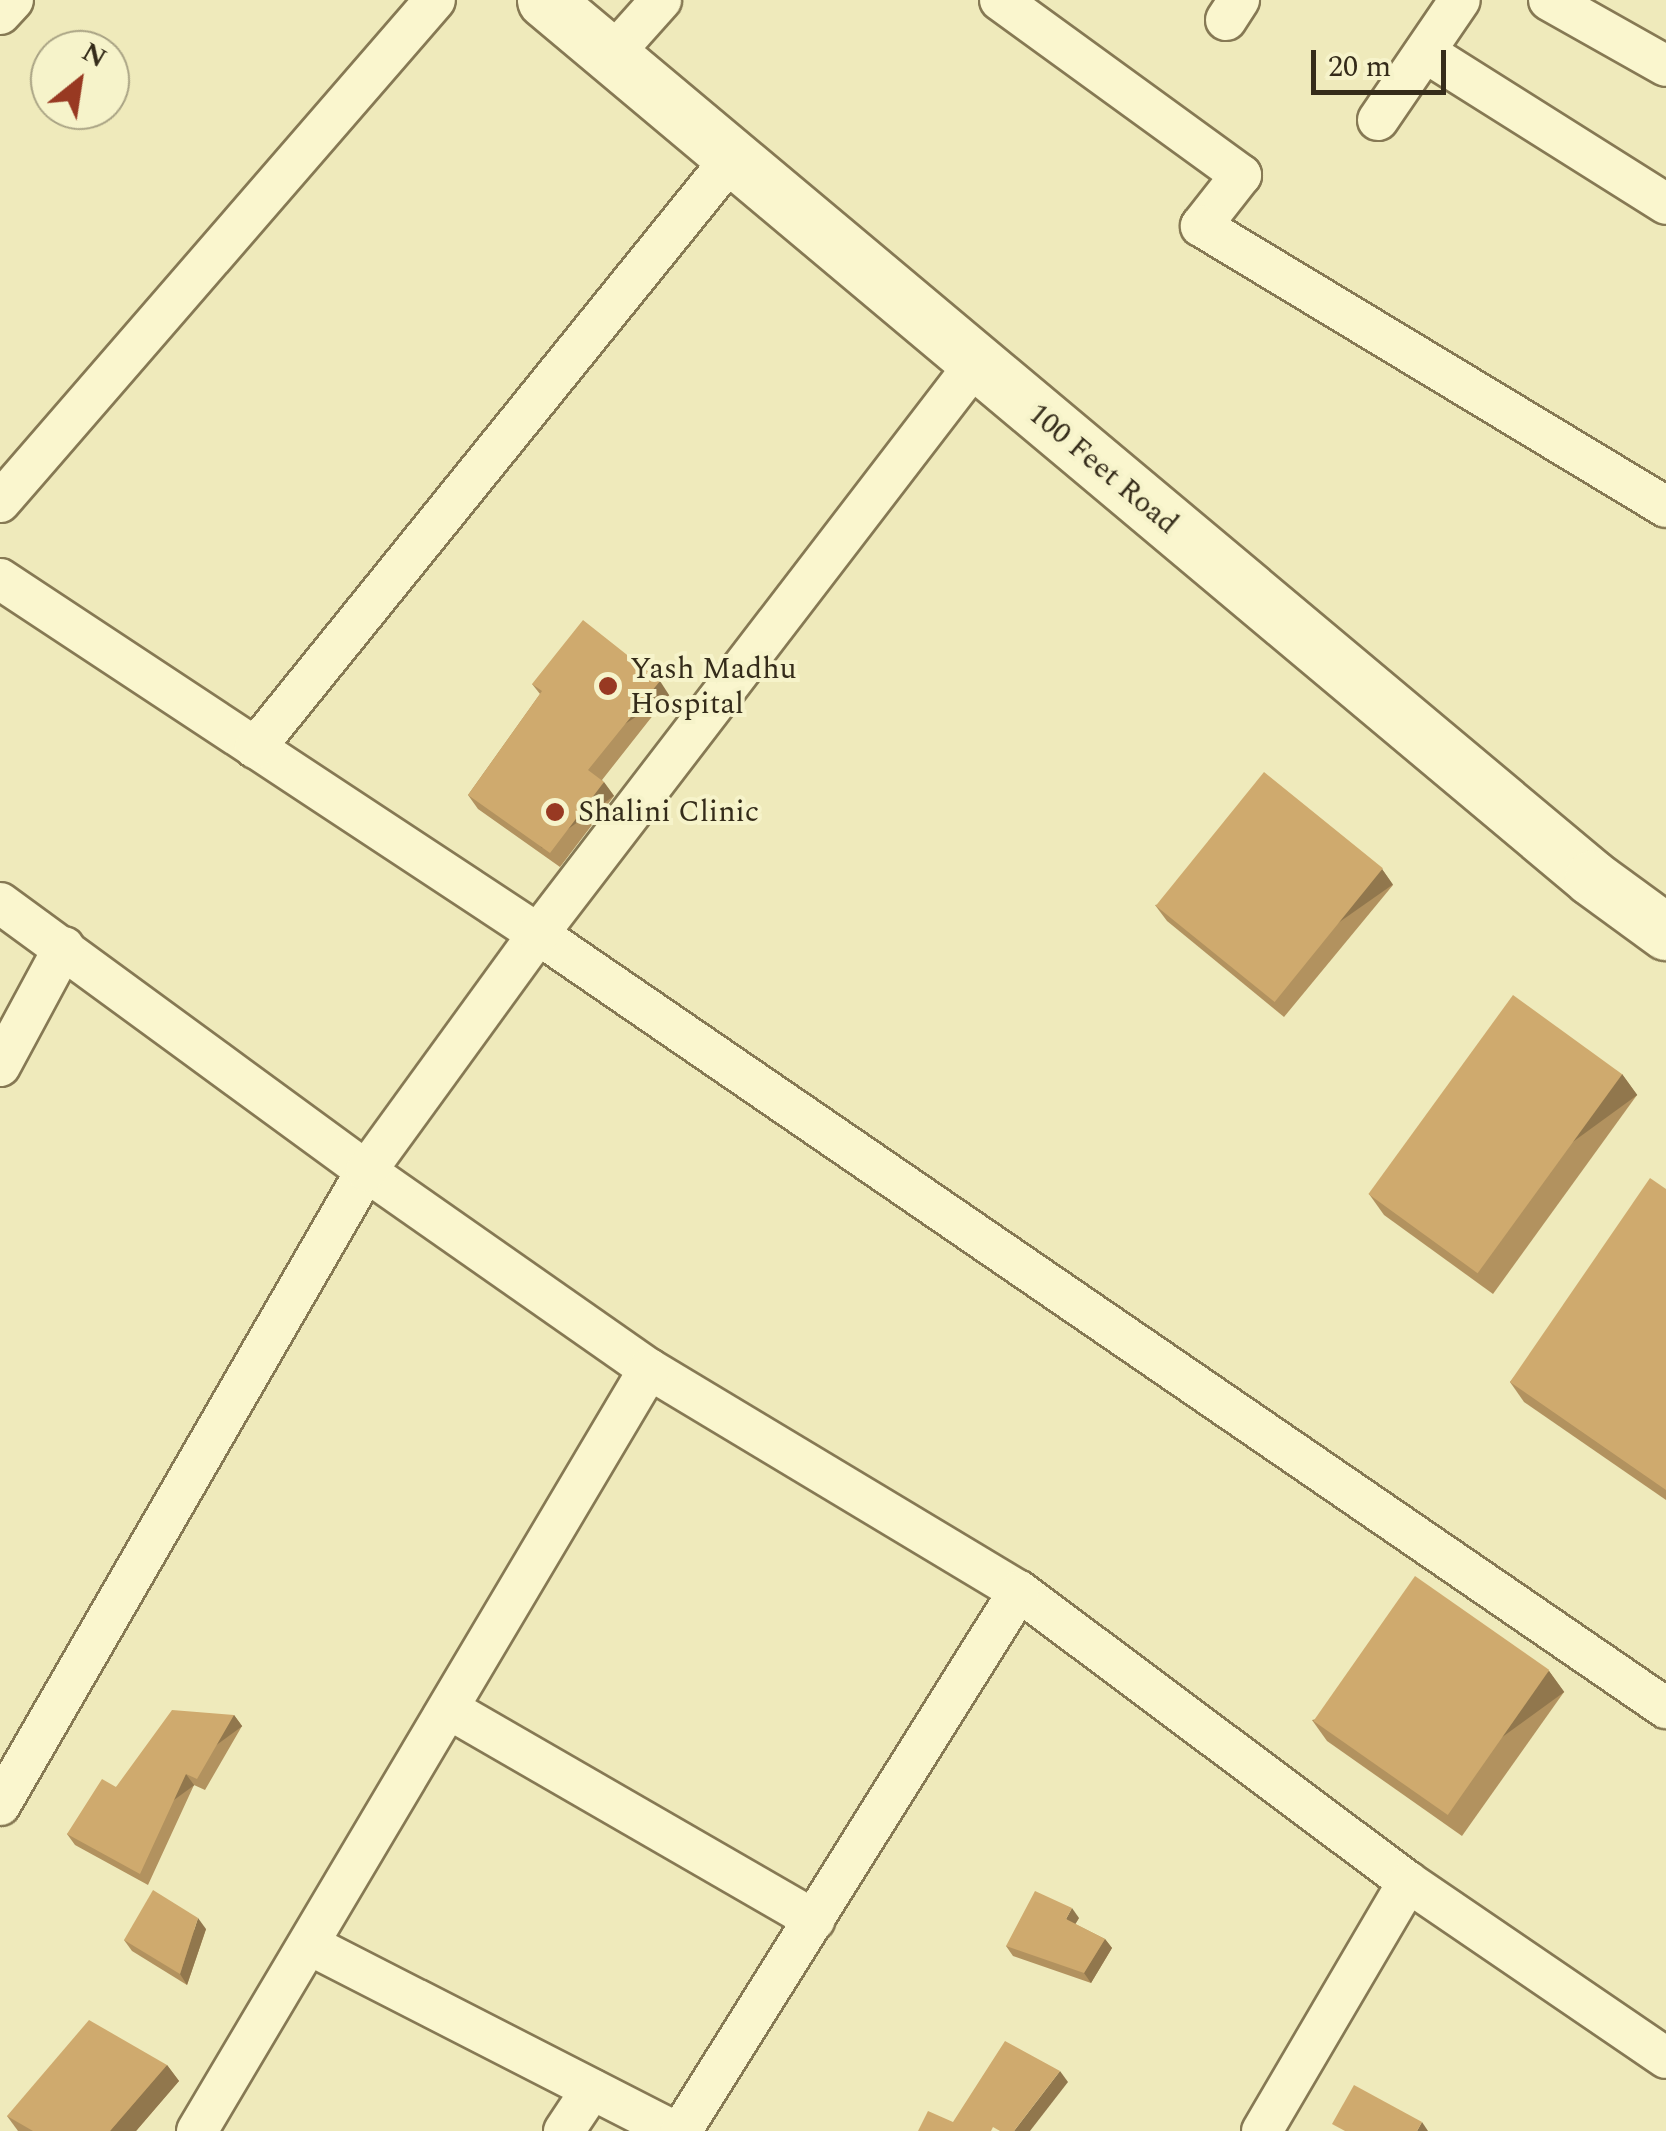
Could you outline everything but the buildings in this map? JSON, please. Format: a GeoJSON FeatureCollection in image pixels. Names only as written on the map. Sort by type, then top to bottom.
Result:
{"type":"FeatureCollection","features":[{"type":"Feature","properties":{"kind":"main road","name":"100 Feet Road"},"geometry":{"type":"LineString","coordinates":[[545,0],[1592,878],[1660,914]]}},
{"type":"Feature","properties":{"kind":"street"},"geometry":{"type":"LineString","coordinates":[[0,14],[13,0]]}},
{"type":"Feature","properties":{"kind":"street"},"geometry":{"type":"LineString","coordinates":[[0,502],[435,0]]}},
{"type":"Feature","properties":{"kind":"street"},"geometry":{"type":"LineString","coordinates":[[611,56],[660,0]]}},
{"type":"Feature","properties":{"kind":"street"},"geometry":{"type":"LineString","coordinates":[[1000,0],[1241,175],[1202,226],[1666,507]]}},
{"type":"Feature","properties":{"kind":"street"},"geometry":{"type":"LineString","coordinates":[[1378,120],[1460,0]]}},
{"type":"Feature","properties":{"kind":"street"},"geometry":{"type":"LineString","coordinates":[[1549,0],[1666,66]]}},
{"type":"Feature","properties":{"kind":"street"},"geometry":{"type":"LineString","coordinates":[[1425,52],[1666,204]]}},
{"type":"Feature","properties":{"kind":"street"},"geometry":{"type":"LineString","coordinates":[[256,748],[732,158]]}},
{"type":"Feature","properties":{"kind":"street"},"geometry":{"type":"LineString","coordinates":[[0,1806],[14,1746],[366,1171],[538,934],[976,364]]}},
{"type":"Feature","properties":{"kind":"street"},"geometry":{"type":"LineString","coordinates":[[0,579],[538,934],[1666,1708]]}},
{"type":"Feature","properties":{"kind":"street"},"geometry":{"type":"LineString","coordinates":[[0,903],[366,1171],[649,1369],[1019,1591],[1408,1882],[1666,2058]]}},
{"type":"Feature","properties":{"kind":"street"},"geometry":{"type":"LineString","coordinates":[[0,1066],[64,947]]}},
{"type":"Feature","properties":{"kind":"street"},"geometry":{"type":"LineString","coordinates":[[197,2131],[649,1369]]}},
{"type":"Feature","properties":{"kind":"street"},"geometry":{"type":"LineString","coordinates":[[310,1946],[678,2131],[1019,1591]]}},
{"type":"Feature","properties":{"kind":"street"},"geometry":{"type":"LineString","coordinates":[[449,1710],[814,1920]]}},
{"type":"Feature","properties":{"kind":"street"},"geometry":{"type":"LineString","coordinates":[[1262,2131],[1408,1882]]}},
{"type":"Feature","properties":{"kind":"street"},"geometry":{"type":"LineString","coordinates":[[564,2131],[592,2089]]}},
{"type":"Feature","properties":{"kind":"place","name":"Yash Madhu Hospital"},"geometry":{"type":"Point","coordinates":[608,686]}},
{"type":"Feature","properties":{"kind":"place","name":"Shalini Clinic"},"geometry":{"type":"Point","coordinates":[555,812]}}]}
